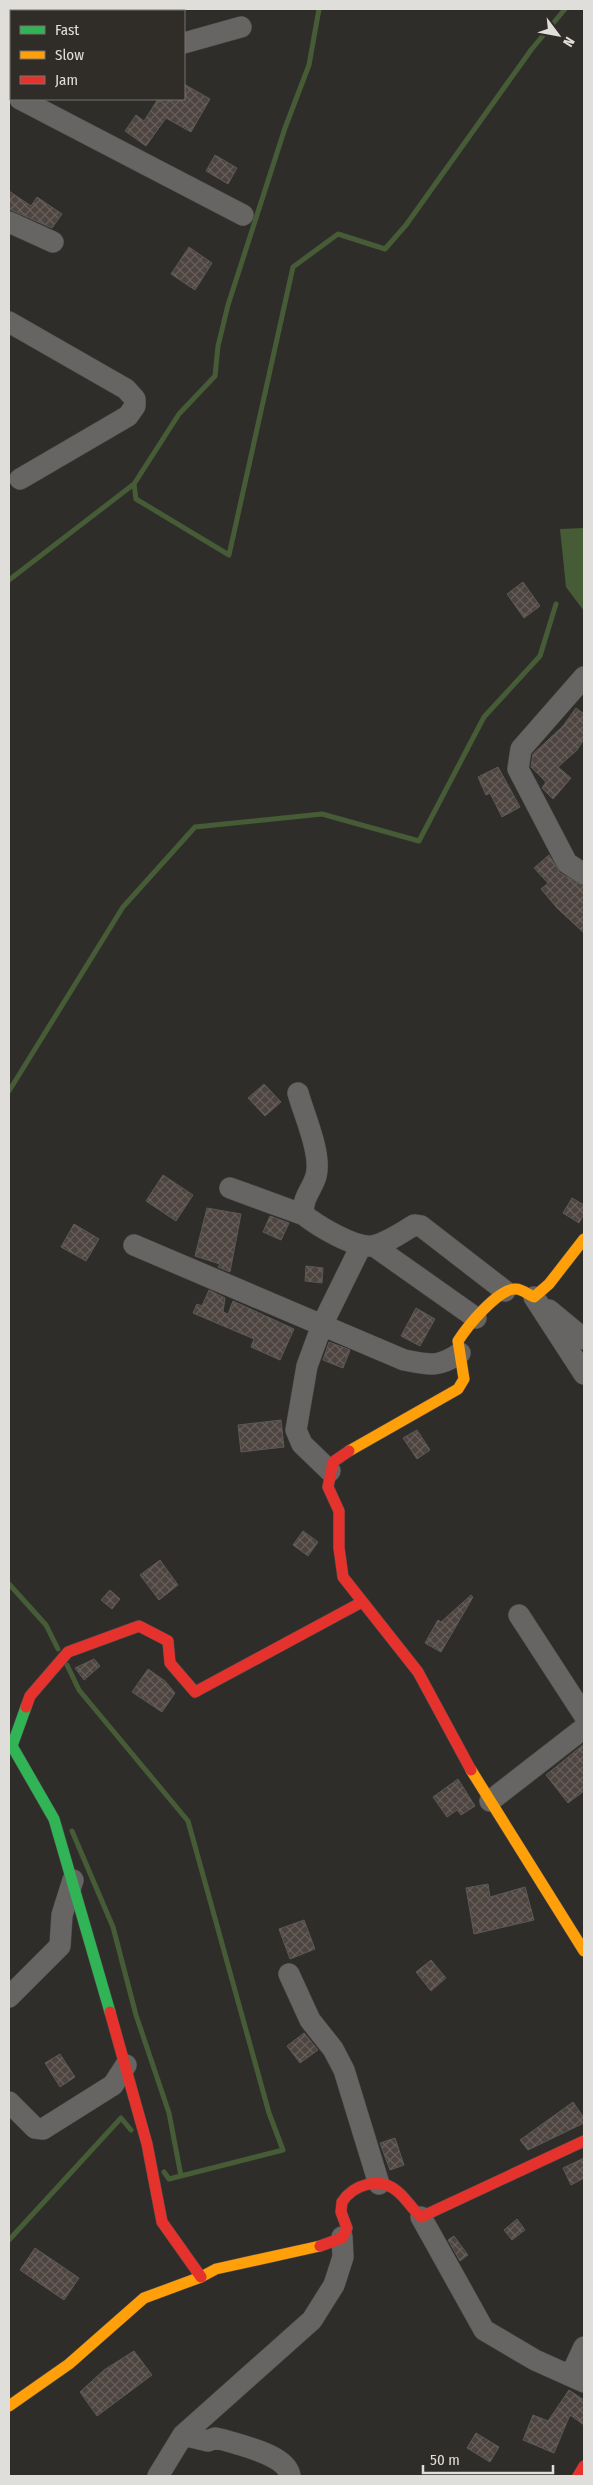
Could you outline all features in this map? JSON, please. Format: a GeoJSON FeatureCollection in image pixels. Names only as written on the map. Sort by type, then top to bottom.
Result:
{"type":"FeatureCollection","features":[{"type":"Feature","properties":{"kind":"street"},"geometry":{"type":"LineString","coordinates":[[185,43],[241,27]]}},
{"type":"Feature","properties":{"kind":"street"},"geometry":{"type":"LineString","coordinates":[[9,66],[9,72]]}},
{"type":"Feature","properties":{"kind":"street"},"geometry":{"type":"LineString","coordinates":[[22,100],[243,216]]}},
{"type":"Feature","properties":{"kind":"street"},"geometry":{"type":"LineString","coordinates":[[9,222],[53,242]]}},
{"type":"Feature","properties":{"kind":"street"},"geometry":{"type":"LineString","coordinates":[[9,322],[126,389],[135,399],[135,406],[128,416],[20,479]]}},
{"type":"Feature","properties":{"kind":"street"},"geometry":{"type":"LineString","coordinates":[[584,677],[520,749],[518,769],[567,864],[584,874]]}},
{"type":"Feature","properties":{"kind":"street"},"geometry":{"type":"LineString","coordinates":[[298,1093],[316,1151],[317,1175],[302,1206],[304,1215]]}},
{"type":"Feature","properties":{"kind":"street"},"geometry":{"type":"LineString","coordinates":[[230,1188],[304,1215],[316,1223],[367,1246],[476,1318]]}},
{"type":"Feature","properties":{"kind":"street"},"geometry":{"type":"LineString","coordinates":[[330,1471],[302,1444],[296,1430],[307,1366],[322,1325],[367,1246],[414,1225],[421,1226],[505,1292]]}},
{"type":"Feature","properties":{"kind":"street"},"geometry":{"type":"LineString","coordinates":[[534,1297],[549,1284],[583,1243]]}},
{"type":"Feature","properties":{"kind":"street"},"geometry":{"type":"LineString","coordinates":[[134,1245],[404,1360],[429,1366],[446,1362],[460,1353]]}},
{"type":"Feature","properties":{"kind":"street"},"geometry":{"type":"LineString","coordinates":[[584,1338],[534,1297],[515,1289],[505,1292],[476,1318],[458,1341],[464,1379],[458,1389],[348,1451],[333,1462],[328,1487],[339,1511],[339,1548],[342,1577],[418,1672],[463,1758],[584,1951]]}},
{"type":"Feature","properties":{"kind":"street"},"geometry":{"type":"LineString","coordinates":[[534,1297],[584,1374]]}},
{"type":"Feature","properties":{"kind":"street"},"geometry":{"type":"LineString","coordinates":[[201,2277],[162,2222],[147,2144],[126,2065],[54,1819],[12,1746],[30,1696],[68,1652],[139,1626],[168,1641],[170,1663],[195,1692],[362,1602]]}},
{"type":"Feature","properties":{"kind":"street"},"geometry":{"type":"LineString","coordinates":[[519,1615],[584,1715]]}},
{"type":"Feature","properties":{"kind":"street"},"geometry":{"type":"LineString","coordinates":[[490,1800],[584,1728]]}},
{"type":"Feature","properties":{"kind":"street"},"geometry":{"type":"LineString","coordinates":[[11,1989],[60,1946],[62,1915],[73,1880]]}},
{"type":"Feature","properties":{"kind":"street"},"geometry":{"type":"LineString","coordinates":[[289,1974],[310,2020],[333,2049],[344,2070],[379,2184]]}},
{"type":"Feature","properties":{"kind":"street"},"geometry":{"type":"LineString","coordinates":[[11,2108],[35,2128],[44,2129],[113,2084],[126,2065]]}},
{"type":"Feature","properties":{"kind":"street"},"geometry":{"type":"LineString","coordinates":[[421,2216],[584,2141]]}},
{"type":"Feature","properties":{"kind":"street"},"geometry":{"type":"LineString","coordinates":[[9,2406],[69,2364],[144,2298],[201,2277],[216,2269],[331,2244],[342,2237],[347,2228],[339,2210],[341,2201],[363,2184],[379,2184],[393,2187],[403,2194],[411,2208],[421,2216],[484,2330],[535,2360],[577,2379],[584,2347]]}},
{"type":"Feature","properties":{"kind":"street"},"geometry":{"type":"LineString","coordinates":[[158,2476],[183,2435],[312,2320],[334,2285],[343,2257],[342,2237]]}},
{"type":"Feature","properties":{"kind":"street"},"geometry":{"type":"LineString","coordinates":[[183,2435],[208,2441],[215,2438],[224,2440],[282,2461],[289,2470],[290,2476]]}},
{"type":"Feature","properties":{"kind":"street"},"geometry":{"type":"LineString","coordinates":[[578,2476],[584,2466]]}},
{"type":"Feature","properties":{"kind":"shaded area"},"geometry":{"type":"Polygon","coordinates":[[[584,528],[584,611],[566,587],[560,529],[584,528]]]}},
{"type":"Feature","properties":{"kind":"building"},"geometry":{"type":"Polygon","coordinates":[[[185,85],[210,99],[191,132],[166,118],[146,146],[125,131],[136,115],[144,121],[157,100],[185,100],[185,85]]]}},
{"type":"Feature","properties":{"kind":"building"},"geometry":{"type":"Polygon","coordinates":[[[215,155],[237,168],[228,184],[206,171],[215,155]]]}},
{"type":"Feature","properties":{"kind":"building"},"geometry":{"type":"Polygon","coordinates":[[[9,191],[31,206],[37,197],[62,214],[52,228],[9,209],[9,191]]]}},
{"type":"Feature","properties":{"kind":"building"},"geometry":{"type":"Polygon","coordinates":[[[189,247],[212,263],[195,290],[171,274],[189,247]]]}},
{"type":"Feature","properties":{"kind":"building"},"geometry":{"type":"Polygon","coordinates":[[[523,582],[540,606],[524,618],[507,594],[523,582]]]}},
{"type":"Feature","properties":{"kind":"building"},"geometry":{"type":"Polygon","coordinates":[[[576,708],[584,714],[584,739],[577,750],[558,767],[571,778],[553,799],[542,788],[546,782],[531,767],[533,754],[563,726],[576,708]]]}},
{"type":"Feature","properties":{"kind":"building"},"geometry":{"type":"Polygon","coordinates":[[[498,767],[520,807],[502,817],[490,793],[486,795],[478,777],[498,767]]]}},
{"type":"Feature","properties":{"kind":"building"},"geometry":{"type":"Polygon","coordinates":[[[549,855],[560,873],[584,886],[584,933],[557,908],[541,889],[548,883],[534,868],[549,855]]]}},
{"type":"Feature","properties":{"kind":"building"},"geometry":{"type":"Polygon","coordinates":[[[264,1084],[281,1102],[265,1116],[248,1098],[264,1084]]]}},
{"type":"Feature","properties":{"kind":"building"},"geometry":{"type":"Polygon","coordinates":[[[163,1175],[193,1195],[176,1221],[146,1201],[163,1175]]]}},
{"type":"Feature","properties":{"kind":"building"},"geometry":{"type":"Polygon","coordinates":[[[572,1198],[584,1205],[584,1214],[579,1223],[563,1213],[572,1198]]]}},
{"type":"Feature","properties":{"kind":"building"},"geometry":{"type":"Polygon","coordinates":[[[207,1208],[241,1214],[230,1272],[218,1267],[220,1264],[195,1256],[207,1208]]]}},
{"type":"Feature","properties":{"kind":"building"},"geometry":{"type":"Polygon","coordinates":[[[270,1216],[289,1223],[281,1240],[263,1232],[270,1216]]]}},
{"type":"Feature","properties":{"kind":"building"},"geometry":{"type":"Polygon","coordinates":[[[74,1224],[99,1239],[86,1261],[61,1247],[74,1224]]]}},
{"type":"Feature","properties":{"kind":"building"},"geometry":{"type":"Polygon","coordinates":[[[306,1266],[323,1268],[322,1283],[305,1281],[306,1266]]]}},
{"type":"Feature","properties":{"kind":"building"},"geometry":{"type":"Polygon","coordinates":[[[209,1290],[225,1298],[223,1312],[228,1314],[233,1301],[294,1329],[280,1360],[251,1347],[254,1339],[193,1313],[197,1304],[202,1306],[209,1290]]]}},
{"type":"Feature","properties":{"kind":"building"},"geometry":{"type":"Polygon","coordinates":[[[416,1308],[435,1319],[420,1346],[401,1336],[416,1308]]]}},
{"type":"Feature","properties":{"kind":"building"},"geometry":{"type":"Polygon","coordinates":[[[329,1342],[350,1350],[343,1368],[323,1360],[329,1342]]]}},
{"type":"Feature","properties":{"kind":"building"},"geometry":{"type":"Polygon","coordinates":[[[281,1420],[284,1447],[241,1452],[238,1425],[281,1420]]]}},
{"type":"Feature","properties":{"kind":"building"},"geometry":{"type":"Polygon","coordinates":[[[417,1430],[430,1450],[417,1459],[403,1438],[417,1430]]]}},
{"type":"Feature","properties":{"kind":"building"},"geometry":{"type":"Polygon","coordinates":[[[303,1531],[318,1542],[308,1556],[293,1545],[303,1531]]]}},
{"type":"Feature","properties":{"kind":"building"},"geometry":{"type":"Polygon","coordinates":[[[160,1560],[178,1585],[159,1600],[140,1575],[160,1560]]]}},
{"type":"Feature","properties":{"kind":"building"},"geometry":{"type":"Polygon","coordinates":[[[110,1590],[120,1599],[112,1609],[101,1600],[110,1590]]]}},
{"type":"Feature","properties":{"kind":"building"},"geometry":{"type":"Polygon","coordinates":[[[471,1595],[473,1597],[441,1652],[425,1643],[438,1620],[441,1622],[471,1595]]]}},
{"type":"Feature","properties":{"kind":"building"},"geometry":{"type":"Polygon","coordinates":[[[94,1659],[100,1666],[84,1680],[75,1668],[94,1659]]]}},
{"type":"Feature","properties":{"kind":"building"},"geometry":{"type":"Polygon","coordinates":[[[148,1669],[165,1681],[175,1693],[162,1712],[132,1692],[148,1669]]]}},
{"type":"Feature","properties":{"kind":"building"},"geometry":{"type":"Polygon","coordinates":[[[584,1744],[584,1791],[568,1803],[546,1775],[584,1744]]]}},
{"type":"Feature","properties":{"kind":"building"},"geometry":{"type":"Polygon","coordinates":[[[458,1779],[475,1806],[461,1815],[457,1810],[447,1817],[433,1797],[458,1779]]]}},
{"type":"Feature","properties":{"kind":"building"},"geometry":{"type":"Polygon","coordinates":[[[488,1884],[490,1897],[525,1887],[534,1920],[474,1934],[466,1888],[488,1884]]]}},
{"type":"Feature","properties":{"kind":"building"},"geometry":{"type":"Polygon","coordinates":[[[304,1920],[315,1949],[290,1959],[279,1929],[304,1920]]]}},
{"type":"Feature","properties":{"kind":"building"},"geometry":{"type":"Polygon","coordinates":[[[431,1960],[446,1978],[431,1991],[416,1972],[431,1960]]]}},
{"type":"Feature","properties":{"kind":"building"},"geometry":{"type":"Polygon","coordinates":[[[304,2033],[318,2050],[300,2063],[287,2046],[304,2033]]]}},
{"type":"Feature","properties":{"kind":"building"},"geometry":{"type":"Polygon","coordinates":[[[60,2054],[75,2077],[60,2087],[45,2063],[60,2054]]]}},
{"type":"Feature","properties":{"kind":"building"},"geometry":{"type":"Polygon","coordinates":[[[573,2102],[584,2118],[584,2123],[528,2150],[520,2140],[573,2102]]]}},
{"type":"Feature","properties":{"kind":"building"},"geometry":{"type":"Polygon","coordinates":[[[395,2138],[404,2165],[390,2170],[380,2143],[395,2138]]]}},
{"type":"Feature","properties":{"kind":"building"},"geometry":{"type":"Polygon","coordinates":[[[584,2158],[584,2178],[571,2185],[563,2168],[584,2158]]]}},
{"type":"Feature","properties":{"kind":"building"},"geometry":{"type":"Polygon","coordinates":[[[517,2219],[525,2230],[512,2240],[504,2230],[517,2219]]]}},
{"type":"Feature","properties":{"kind":"building"},"geometry":{"type":"Polygon","coordinates":[[[454,2236],[468,2255],[460,2261],[448,2240],[454,2236]]]}},
{"type":"Feature","properties":{"kind":"building"},"geometry":{"type":"Polygon","coordinates":[[[35,2248],[79,2278],[64,2300],[20,2270],[35,2248]]]}},
{"type":"Feature","properties":{"kind":"building"},"geometry":{"type":"Polygon","coordinates":[[[134,2351],[152,2375],[97,2416],[80,2392],[104,2370],[134,2351]]]}},
{"type":"Feature","properties":{"kind":"building"},"geometry":{"type":"Polygon","coordinates":[[[569,2390],[584,2400],[584,2425],[570,2415],[554,2453],[523,2440],[533,2415],[548,2421],[569,2390]]]}},
{"type":"Feature","properties":{"kind":"building"},"geometry":{"type":"Polygon","coordinates":[[[476,2433],[499,2447],[490,2462],[467,2448],[476,2433]]]}},
{"type":"Feature","properties":{"kind":"waterway"},"geometry":{"type":"LineString","coordinates":[[319,9],[309,65],[285,128],[228,305],[218,346],[215,376],[179,414],[134,484],[136,499],[229,555],[293,267],[338,234],[385,249],[406,225],[531,50],[565,9]]}},
{"type":"Feature","properties":{"kind":"waterway"},"geometry":{"type":"LineString","coordinates":[[9,580],[134,484]]}},
{"type":"Feature","properties":{"kind":"waterway"},"geometry":{"type":"LineString","coordinates":[[9,1091],[123,907],[195,827],[322,814],[419,841],[484,717],[540,656],[556,604]]}},
{"type":"Feature","properties":{"kind":"waterway"},"geometry":{"type":"LineString","coordinates":[[9,1584],[46,1625],[58,1649]]}},
{"type":"Feature","properties":{"kind":"waterway"},"geometry":{"type":"LineString","coordinates":[[67,1665],[79,1690],[188,1821],[269,2113],[283,2150],[169,2179],[164,2172]]}},
{"type":"Feature","properties":{"kind":"waterway"},"geometry":{"type":"LineString","coordinates":[[72,1831],[113,1927],[136,2015],[169,2113],[181,2176]]}},
{"type":"Feature","properties":{"kind":"waterway"},"geometry":{"type":"LineString","coordinates":[[9,2240],[121,2118],[131,2130]]}},
{"type":"Feature","properties":{"kind":"traffic: fast"},"geometry":{"type":"LineString","coordinates":[[26,1707],[12,1746],[54,1819],[110,2012]]}},
{"type":"Feature","properties":{"kind":"traffic: slow"},"geometry":{"type":"LineString","coordinates":[[349,1451],[458,1389],[464,1379],[458,1341],[468,1327],[492,1301],[509,1290],[518,1289],[534,1297],[549,1284],[584,1239]]}},
{"type":"Feature","properties":{"kind":"traffic: slow"},"geometry":{"type":"LineString","coordinates":[[471,1770],[584,1951]]}},
{"type":"Feature","properties":{"kind":"traffic: slow"},"geometry":{"type":"LineString","coordinates":[[9,2406],[69,2364],[144,2298],[201,2277],[216,2269],[320,2246]]}},
{"type":"Feature","properties":{"kind":"traffic: jam"},"geometry":{"type":"LineString","coordinates":[[349,1451],[333,1462],[328,1487],[339,1511],[339,1548],[343,1577],[418,1672],[471,1770]]}},
{"type":"Feature","properties":{"kind":"traffic: jam"},"geometry":{"type":"LineString","coordinates":[[26,1707],[30,1696],[68,1652],[139,1626],[168,1641],[170,1663],[195,1692],[362,1602]]}},
{"type":"Feature","properties":{"kind":"traffic: jam"},"geometry":{"type":"LineString","coordinates":[[110,2012],[147,2144],[162,2222],[201,2277]]}},
{"type":"Feature","properties":{"kind":"traffic: jam"},"geometry":{"type":"LineString","coordinates":[[320,2246],[342,2238],[347,2228],[341,2212],[342,2202],[359,2187],[375,2183],[390,2186],[421,2217],[584,2141]]}},
{"type":"Feature","properties":{"kind":"traffic: jam"},"geometry":{"type":"LineString","coordinates":[[578,2476],[584,2466]]}}]}
